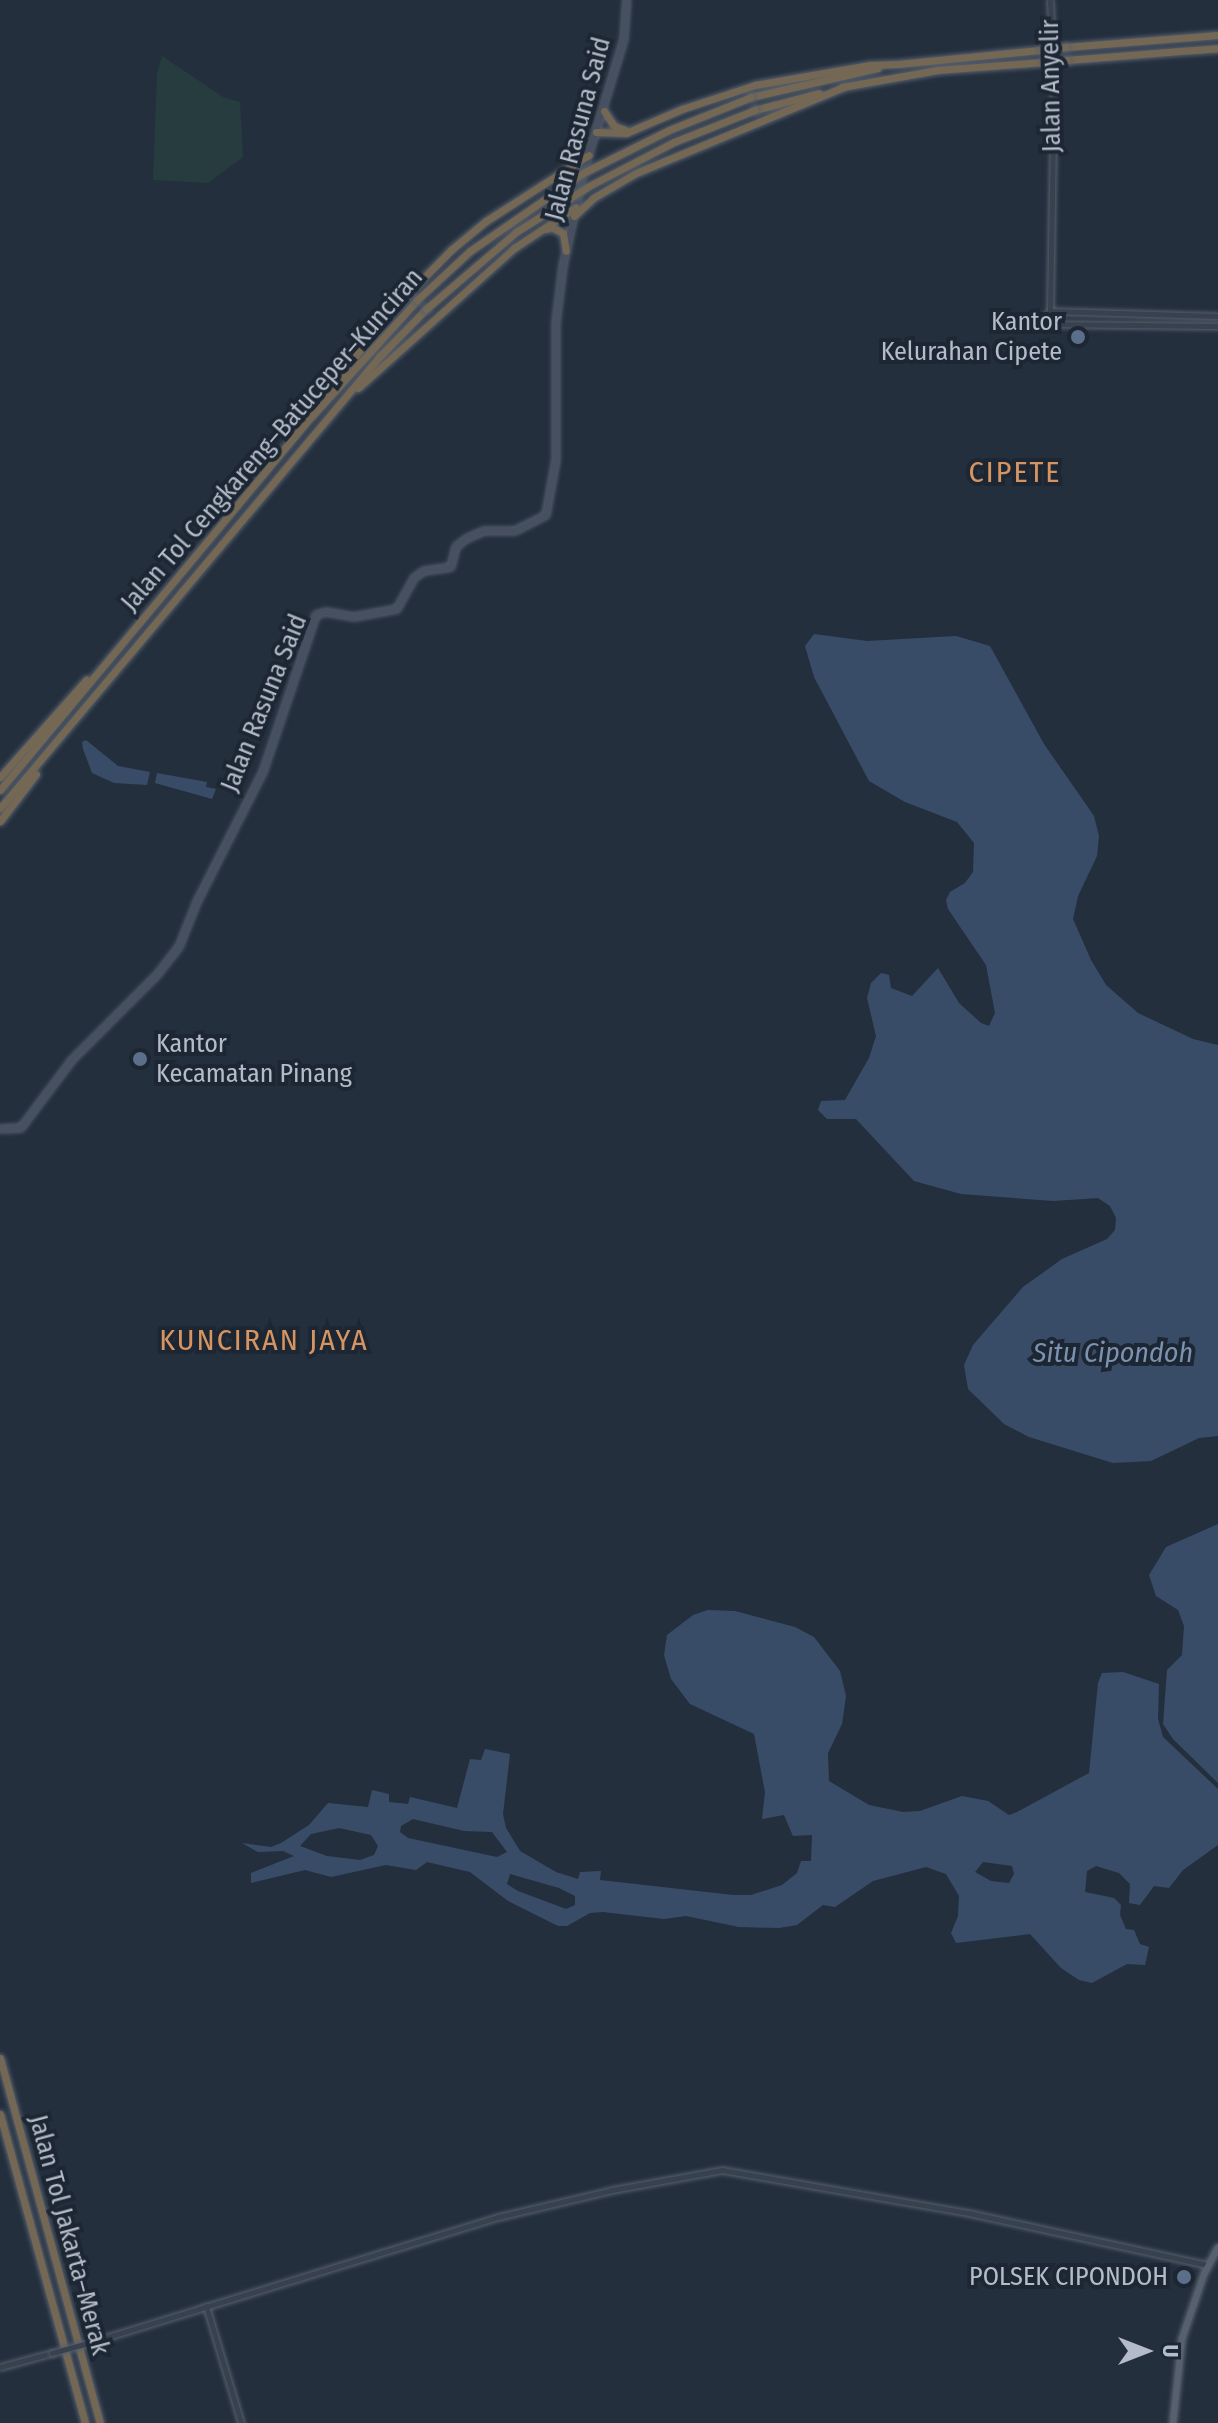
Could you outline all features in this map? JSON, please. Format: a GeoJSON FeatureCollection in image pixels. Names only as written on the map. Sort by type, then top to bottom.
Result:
{"type":"FeatureCollection","features":[{"type":"Feature","properties":{"kind":"highway","name":"Jalan Tol Cengkareng–Batuceper–Kunciran"},"geometry":{"type":"LineString","coordinates":[[0,790],[312,416],[417,300],[470,251],[583,173],[669,130],[751,97],[901,64],[1218,35]]}},
{"type":"Feature","properties":{"kind":"highway","name":"Jalan Tol Cengkareng–Batuceper–Kunciran"},"geometry":{"type":"LineString","coordinates":[[62,736],[137,642],[333,412],[426,309],[516,232],[589,186],[674,142],[755,110],[844,87],[937,70],[1218,48]]}},
{"type":"Feature","properties":{"kind":"highway"},"geometry":{"type":"LineString","coordinates":[[596,132],[633,131],[682,109],[755,85],[816,72],[901,64]]}},
{"type":"Feature","properties":{"kind":"highway"},"geometry":{"type":"LineString","coordinates":[[574,216],[593,198],[636,173],[716,137],[844,87]]}},
{"type":"Feature","properties":{"kind":"highway"},"geometry":{"type":"LineString","coordinates":[[604,111],[614,126],[633,131]]}},
{"type":"Feature","properties":{"kind":"highway"},"geometry":{"type":"LineString","coordinates":[[312,416],[336,378],[386,316],[451,250],[486,221],[589,155]]}},
{"type":"Feature","properties":{"kind":"highway"},"geometry":{"type":"LineString","coordinates":[[566,168],[577,167],[583,174]]}},
{"type":"Feature","properties":{"kind":"highway"},"geometry":{"type":"LineString","coordinates":[[579,193],[583,197],[593,198]]}},
{"type":"Feature","properties":{"kind":"highway"},"geometry":{"type":"LineString","coordinates":[[333,412],[514,248],[576,207]]}},
{"type":"Feature","properties":{"kind":"highway"},"geometry":{"type":"LineString","coordinates":[[540,230],[558,229],[565,238],[566,251]]}},
{"type":"Feature","properties":{"kind":"highway"},"geometry":{"type":"LineString","coordinates":[[0,777],[70,695],[105,661]]}},
{"type":"Feature","properties":{"kind":"highway"},"geometry":{"type":"LineString","coordinates":[[0,808],[62,736]]}},
{"type":"Feature","properties":{"kind":"highway"},"geometry":{"type":"LineString","coordinates":[[0,821],[62,736]]}},
{"type":"Feature","properties":{"kind":"highway","name":"Jalan Tol Jakarta–Merak"},"geometry":{"type":"LineString","coordinates":[[0,2058],[100,2423]]}},
{"type":"Feature","properties":{"kind":"highway","name":"Jalan Tol Jakarta–Merak"},"geometry":{"type":"LineString","coordinates":[[0,2114],[85,2423]]}},
{"type":"Feature","properties":{"kind":"main road","name":"Jalan Rasuna Said"},"geometry":{"type":"LineString","coordinates":[[0,1129],[21,1128],[72,1060],[157,975],[181,944],[197,902],[263,772],[281,709],[316,615],[326,612],[354,617],[397,609],[414,578],[424,571],[451,567],[456,547],[466,539],[484,531],[515,531],[546,515],[556,460],[556,323],[566,251],[583,174],[624,39],[627,0]]}},
{"type":"Feature","properties":{"kind":"main road"},"geometry":{"type":"LineString","coordinates":[[1173,2423],[1181,2345],[1208,2265],[1218,2248]]}},
{"type":"Feature","properties":{"kind":"street","name":"Jalan Anyelir"},"geometry":{"type":"LineString","coordinates":[[1050,0],[1054,75],[1050,311]]}},
{"type":"Feature","properties":{"kind":"street"},"geometry":{"type":"LineString","coordinates":[[1218,316],[1050,311],[1043,316],[1048,324],[1218,326]]}},
{"type":"Feature","properties":{"kind":"street"},"geometry":{"type":"LineString","coordinates":[[0,2367],[95,2341],[498,2217],[612,2190],[722,2170],[969,2213],[1208,2265]]}},
{"type":"Feature","properties":{"kind":"street"},"geometry":{"type":"LineString","coordinates":[[206,2306],[241,2423]]}},
{"type":"Feature","properties":{"kind":"green space"},"geometry":{"type":"Polygon","coordinates":[[[162,56],[223,97],[240,102],[243,157],[208,183],[153,180],[157,73],[162,56]]]}},
{"type":"Feature","properties":{"kind":"water","name":"Situ Cipondoh"},"geometry":{"type":"Polygon","coordinates":[[[814,634],[867,641],[956,636],[990,646],[1044,744],[1094,816],[1099,836],[1097,856],[1078,896],[1073,919],[1091,960],[1106,985],[1138,1013],[1193,1039],[1218,1045],[1218,1436],[1199,1438],[1151,1461],[1113,1463],[1029,1437],[1004,1424],[968,1389],[964,1365],[973,1345],[1023,1287],[1062,1259],[1107,1239],[1115,1230],[1116,1218],[1110,1206],[1098,1198],[1053,1201],[961,1194],[914,1181],[856,1119],[827,1119],[818,1110],[821,1101],[845,1100],[869,1058],[876,1036],[867,998],[871,983],[881,973],[889,975],[891,988],[912,996],[938,968],[959,1003],[981,1023],[989,1026],[995,1013],[986,965],[948,909],[946,900],[950,892],[965,883],[973,872],[974,843],[957,822],[905,802],[869,781],[814,677],[805,646],[814,634]]]}},
{"type":"Feature","properties":{"kind":"water"},"geometry":{"type":"Polygon","coordinates":[[[86,740],[118,766],[150,772],[147,785],[114,783],[92,773],[83,749],[82,742],[86,740]]]}},
{"type":"Feature","properties":{"kind":"water"},"geometry":{"type":"Polygon","coordinates":[[[157,773],[207,782],[206,787],[216,789],[212,799],[155,783],[157,773]]]}},
{"type":"Feature","properties":{"kind":"water"},"geometry":{"type":"Polygon","coordinates":[[[1218,1524],[1218,1783],[1173,1739],[1163,1724],[1167,1670],[1182,1655],[1184,1626],[1178,1610],[1156,1596],[1149,1575],[1166,1547],[1218,1524]]]}},
{"type":"Feature","properties":{"kind":"water"},"geometry":{"type":"Polygon","coordinates":[[[708,1610],[735,1611],[795,1627],[814,1637],[840,1671],[846,1696],[842,1724],[828,1753],[829,1781],[869,1805],[903,1812],[920,1811],[962,1796],[988,1801],[1009,1815],[1017,1812],[1089,1773],[1098,1683],[1102,1673],[1123,1672],[1159,1684],[1158,1719],[1163,1737],[1218,1789],[1218,1845],[1183,1870],[1169,1888],[1154,1886],[1140,1905],[1129,1903],[1130,1884],[1119,1873],[1096,1866],[1087,1871],[1085,1892],[1114,1898],[1121,1905],[1120,1915],[1126,1929],[1134,1930],[1140,1944],[1149,1947],[1145,1965],[1127,1964],[1092,1983],[1079,1980],[1061,1968],[1030,1934],[956,1943],[951,1933],[958,1916],[959,1896],[946,1874],[926,1867],[873,1881],[835,1907],[823,1905],[797,1925],[779,1928],[739,1927],[686,1916],[664,1919],[603,1912],[590,1913],[567,1926],[558,1926],[508,1901],[470,1872],[427,1862],[416,1870],[386,1865],[331,1877],[305,1870],[251,1883],[251,1873],[294,1856],[283,1851],[258,1852],[242,1843],[271,1847],[281,1843],[309,1825],[328,1803],[368,1807],[372,1790],[389,1794],[389,1802],[408,1804],[410,1797],[457,1808],[470,1759],[481,1760],[485,1749],[510,1754],[503,1814],[506,1828],[520,1851],[556,1872],[578,1879],[580,1872],[601,1871],[600,1880],[733,1895],[751,1895],[782,1885],[797,1873],[801,1861],[811,1861],[812,1835],[793,1836],[784,1815],[762,1819],[765,1792],[754,1734],[690,1704],[671,1679],[664,1655],[667,1635],[693,1615],[708,1610]],[[413,1819],[401,1826],[400,1832],[408,1838],[497,1857],[507,1852],[492,1832],[464,1831],[413,1819]],[[339,1828],[311,1834],[300,1846],[327,1856],[360,1860],[374,1855],[378,1846],[371,1835],[339,1828]],[[983,1862],[975,1872],[991,1881],[1009,1883],[1014,1874],[1012,1866],[983,1862]],[[510,1874],[507,1884],[566,1909],[575,1905],[575,1896],[559,1888],[510,1874]]]}},
{"type":"Feature","properties":{"kind":"place","name":"Kantor Kelurahan Cipete"},"geometry":{"type":"Point","coordinates":[1078,337]}},
{"type":"Feature","properties":{"kind":"place","name":"Kantor Kecamatan Pinang"},"geometry":{"type":"Point","coordinates":[140,1059]}},
{"type":"Feature","properties":{"kind":"place","name":"POLSEK CIPONDOH"},"geometry":{"type":"Point","coordinates":[1184,2277]}},
{"type":"Feature","properties":{"kind":"district","name":"CIPETE"},"geometry":{"type":"Point","coordinates":[1015,472]}},
{"type":"Feature","properties":{"kind":"district","name":"KUNCIRAN JAYA"},"geometry":{"type":"Point","coordinates":[264,1340]}}]}
